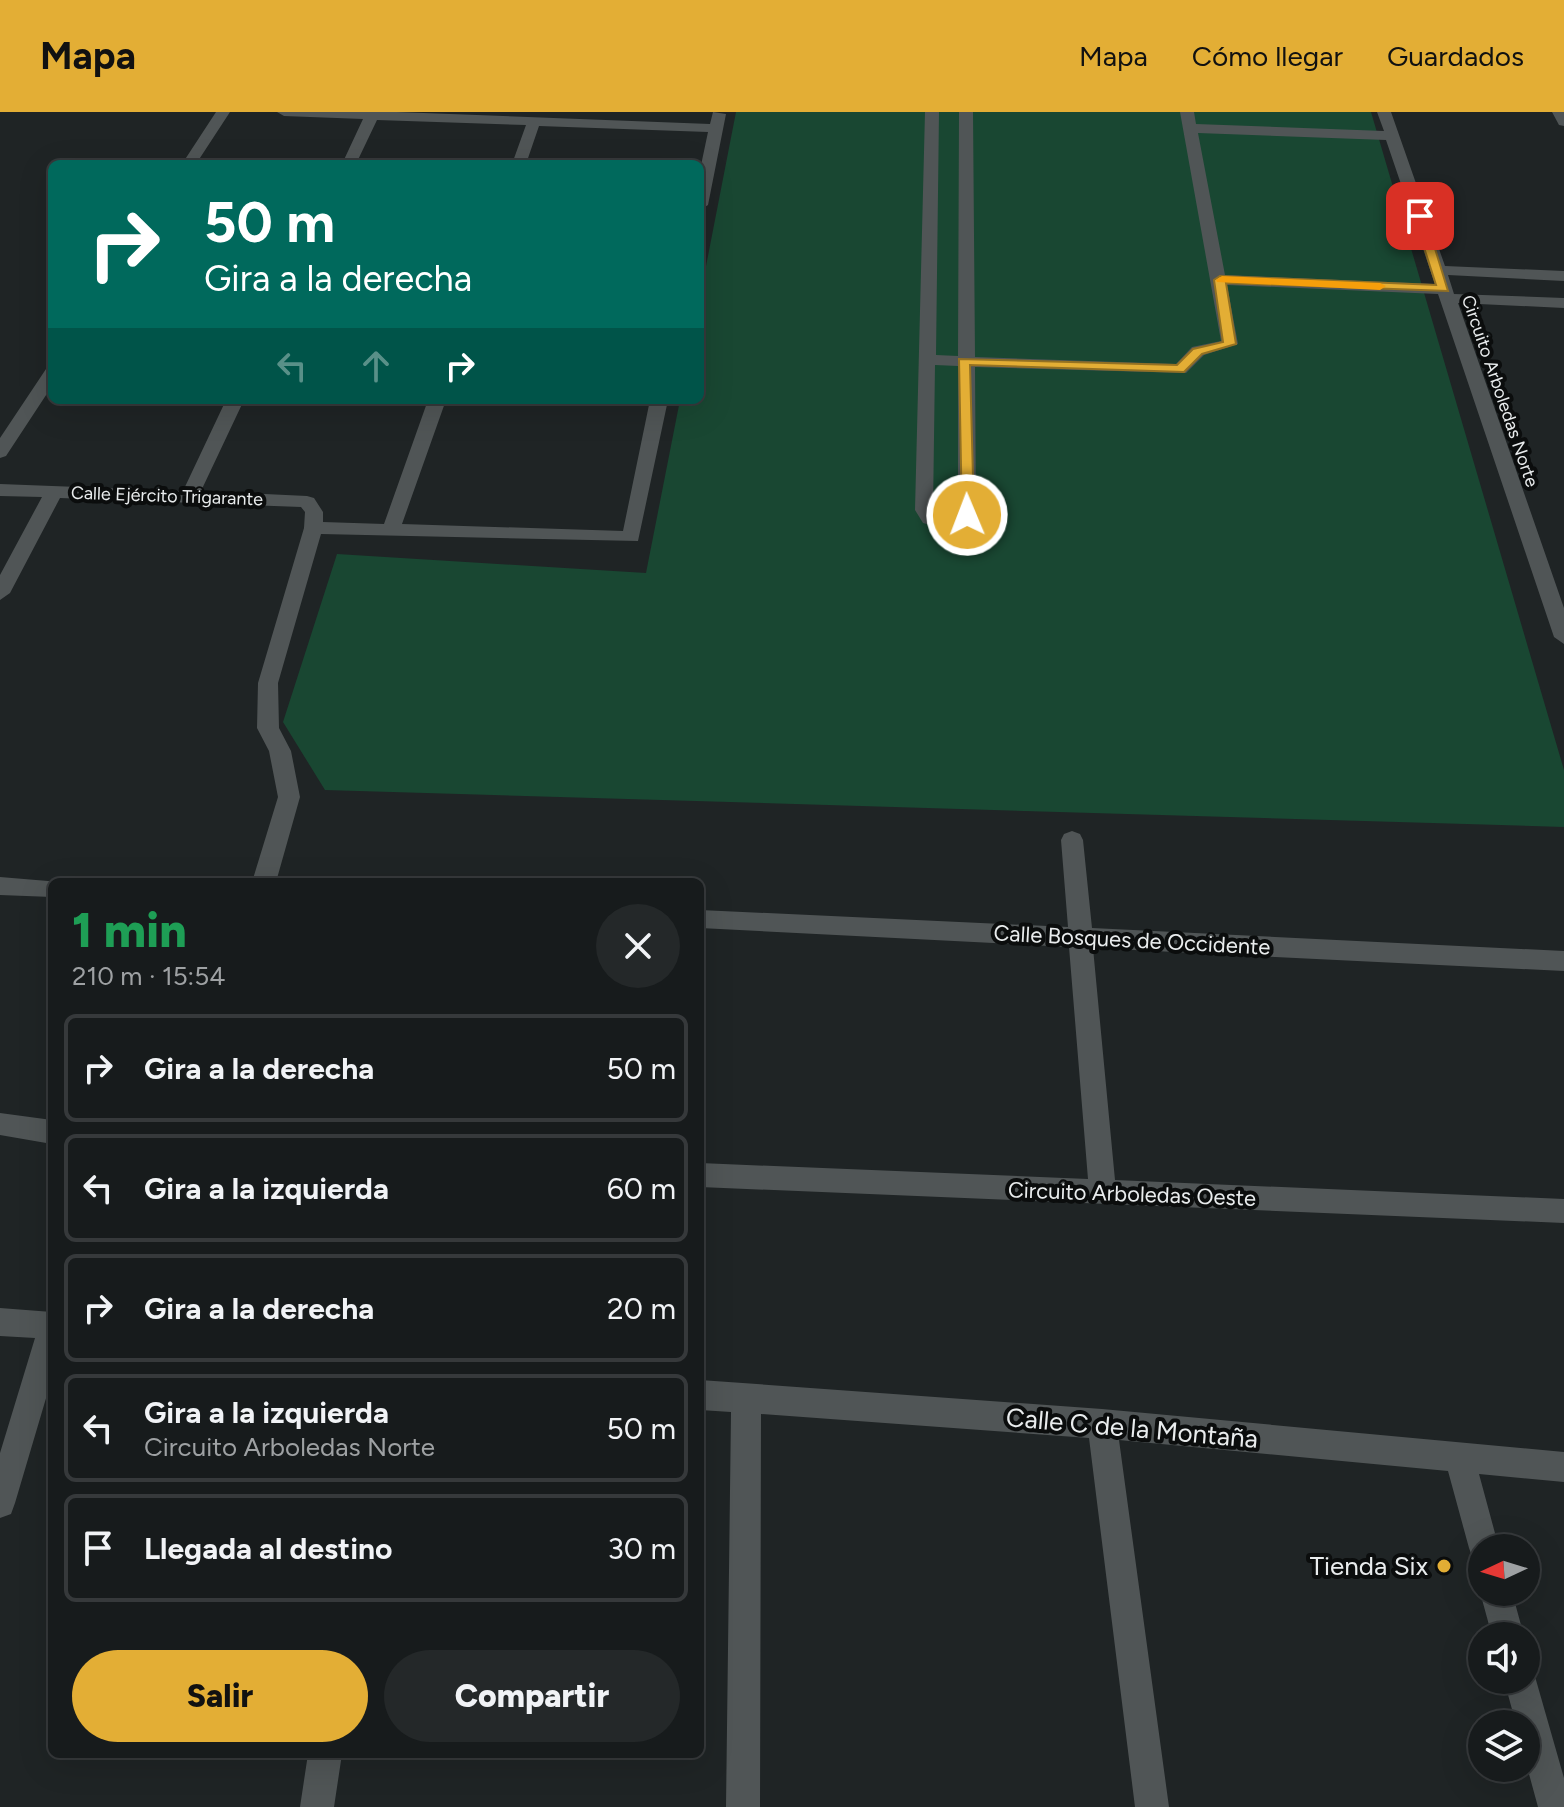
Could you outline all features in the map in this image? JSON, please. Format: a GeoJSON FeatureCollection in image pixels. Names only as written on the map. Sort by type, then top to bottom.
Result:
{"type":"FeatureCollection","features":[{"type":"Feature","properties":{"kind":"street"},"geometry":{"type":"LineString","coordinates":[[192,160],[223,112]]}},
{"type":"Feature","properties":{"kind":"street"},"geometry":{"type":"LineString","coordinates":[[284,112],[716,128]]}},
{"type":"Feature","properties":{"kind":"street"},"geometry":{"type":"LineString","coordinates":[[704,186],[719,112]]}},
{"type":"Feature","properties":{"kind":"street"},"geometry":{"type":"LineString","coordinates":[[932,112],[924,510],[930,519],[946,522],[967,515],[964,361],[966,112]]}},
{"type":"Feature","properties":{"kind":"street","name":"Circuito Arboledas Norte"},"geometry":{"type":"LineString","coordinates":[[1384,112],[1564,637]]}},
{"type":"Feature","properties":{"kind":"street"},"geometry":{"type":"LineString","coordinates":[[1559,112],[1564,122]]}},
{"type":"Feature","properties":{"kind":"street"},"geometry":{"type":"LineString","coordinates":[[351,160],[372,115]]}},
{"type":"Feature","properties":{"kind":"street"},"geometry":{"type":"LineString","coordinates":[[927,360],[1180,369],[1198,351],[1230,344],[1188,120],[1392,136]]}},
{"type":"Feature","properties":{"kind":"street"},"geometry":{"type":"LineString","coordinates":[[520,160],[534,121]]}},
{"type":"Feature","properties":{"kind":"street"},"geometry":{"type":"LineString","coordinates":[[1438,270],[1564,276]]}},
{"type":"Feature","properties":{"kind":"street"},"geometry":{"type":"LineString","coordinates":[[1220,280],[1564,303]]}},
{"type":"Feature","properties":{"kind":"street"},"geometry":{"type":"LineString","coordinates":[[0,452],[48,379]]}},
{"type":"Feature","properties":{"kind":"street"},"geometry":{"type":"LineString","coordinates":[[189,497],[233,404]]}},
{"type":"Feature","properties":{"kind":"street"},"geometry":{"type":"LineString","coordinates":[[391,530],[436,404]]}},
{"type":"Feature","properties":{"kind":"street"},"geometry":{"type":"LineString","coordinates":[[265,878],[289,797],[280,751],[268,728],[268,683],[313,528],[631,537],[658,404]]}},
{"type":"Feature","properties":{"kind":"street","name":"Calle Ejército Trigarante"},"geometry":{"type":"LineString","coordinates":[[0,490],[307,502],[314,512],[313,528]]}},
{"type":"Feature","properties":{"kind":"street"},"geometry":{"type":"LineString","coordinates":[[0,593],[54,492]]}},
{"type":"Feature","properties":{"kind":"street"},"geometry":{"type":"LineString","coordinates":[[1072,840],[1103,1193]]}},
{"type":"Feature","properties":{"kind":"street"},"geometry":{"type":"LineString","coordinates":[[0,886],[48,888]]}},
{"type":"Feature","properties":{"kind":"street","name":"Calle Bosques de Occidente"},"geometry":{"type":"LineString","coordinates":[[704,919],[1564,961]]}},
{"type":"Feature","properties":{"kind":"street"},"geometry":{"type":"LineString","coordinates":[[0,1124],[48,1131]]}},
{"type":"Feature","properties":{"kind":"street","name":"Circuito Arboledas Oeste"},"geometry":{"type":"LineString","coordinates":[[704,1175],[1564,1211]]}},
{"type":"Feature","properties":{"kind":"street"},"geometry":{"type":"LineString","coordinates":[[0,1322],[48,1328]]}},
{"type":"Feature","properties":{"kind":"street"},"geometry":{"type":"LineString","coordinates":[[0,1503],[48,1341]]}},
{"type":"Feature","properties":{"kind":"street","name":"Calle C de la Montaña"},"geometry":{"type":"LineString","coordinates":[[704,1395],[1102,1424],[1564,1467]]}},
{"type":"Feature","properties":{"kind":"street"},"geometry":{"type":"LineString","coordinates":[[743,1807],[746,1399]]}},
{"type":"Feature","properties":{"kind":"street"},"geometry":{"type":"LineString","coordinates":[[1102,1424],[1152,1807]]}},
{"type":"Feature","properties":{"kind":"street"},"geometry":{"type":"LineString","coordinates":[[1460,1459],[1480,1534]]}},
{"type":"Feature","properties":{"kind":"street"},"geometry":{"type":"LineString","coordinates":[[1524,1694],[1555,1807]]}},
{"type":"Feature","properties":{"kind":"street"},"geometry":{"type":"LineString","coordinates":[[317,1807],[324,1758]]}},
{"type":"Feature","properties":{"kind":"green space"},"geometry":{"type":"Polygon","coordinates":[[[736,112],[1371,112],[1564,770],[1564,827],[325,790],[283,722],[337,554],[646,573],[679,404],[704,404],[704,276],[736,112]]]}},
{"type":"Feature","properties":{"kind":"slow traffic"},"geometry":{"type":"LineString","coordinates":[[1222,280],[1380,286]]}},
{"type":"Feature","properties":{"kind":"place","name":"Tienda Six"},"geometry":{"type":"Point","coordinates":[1444,1566]}},
{"type":"Feature","properties":{"kind":"route"},"geometry":{"type":"LineString","coordinates":[[967,515],[964,361],[1180,369],[1198,351],[1230,344],[1220,280],[1444,289],[1420,216]]}}]}
